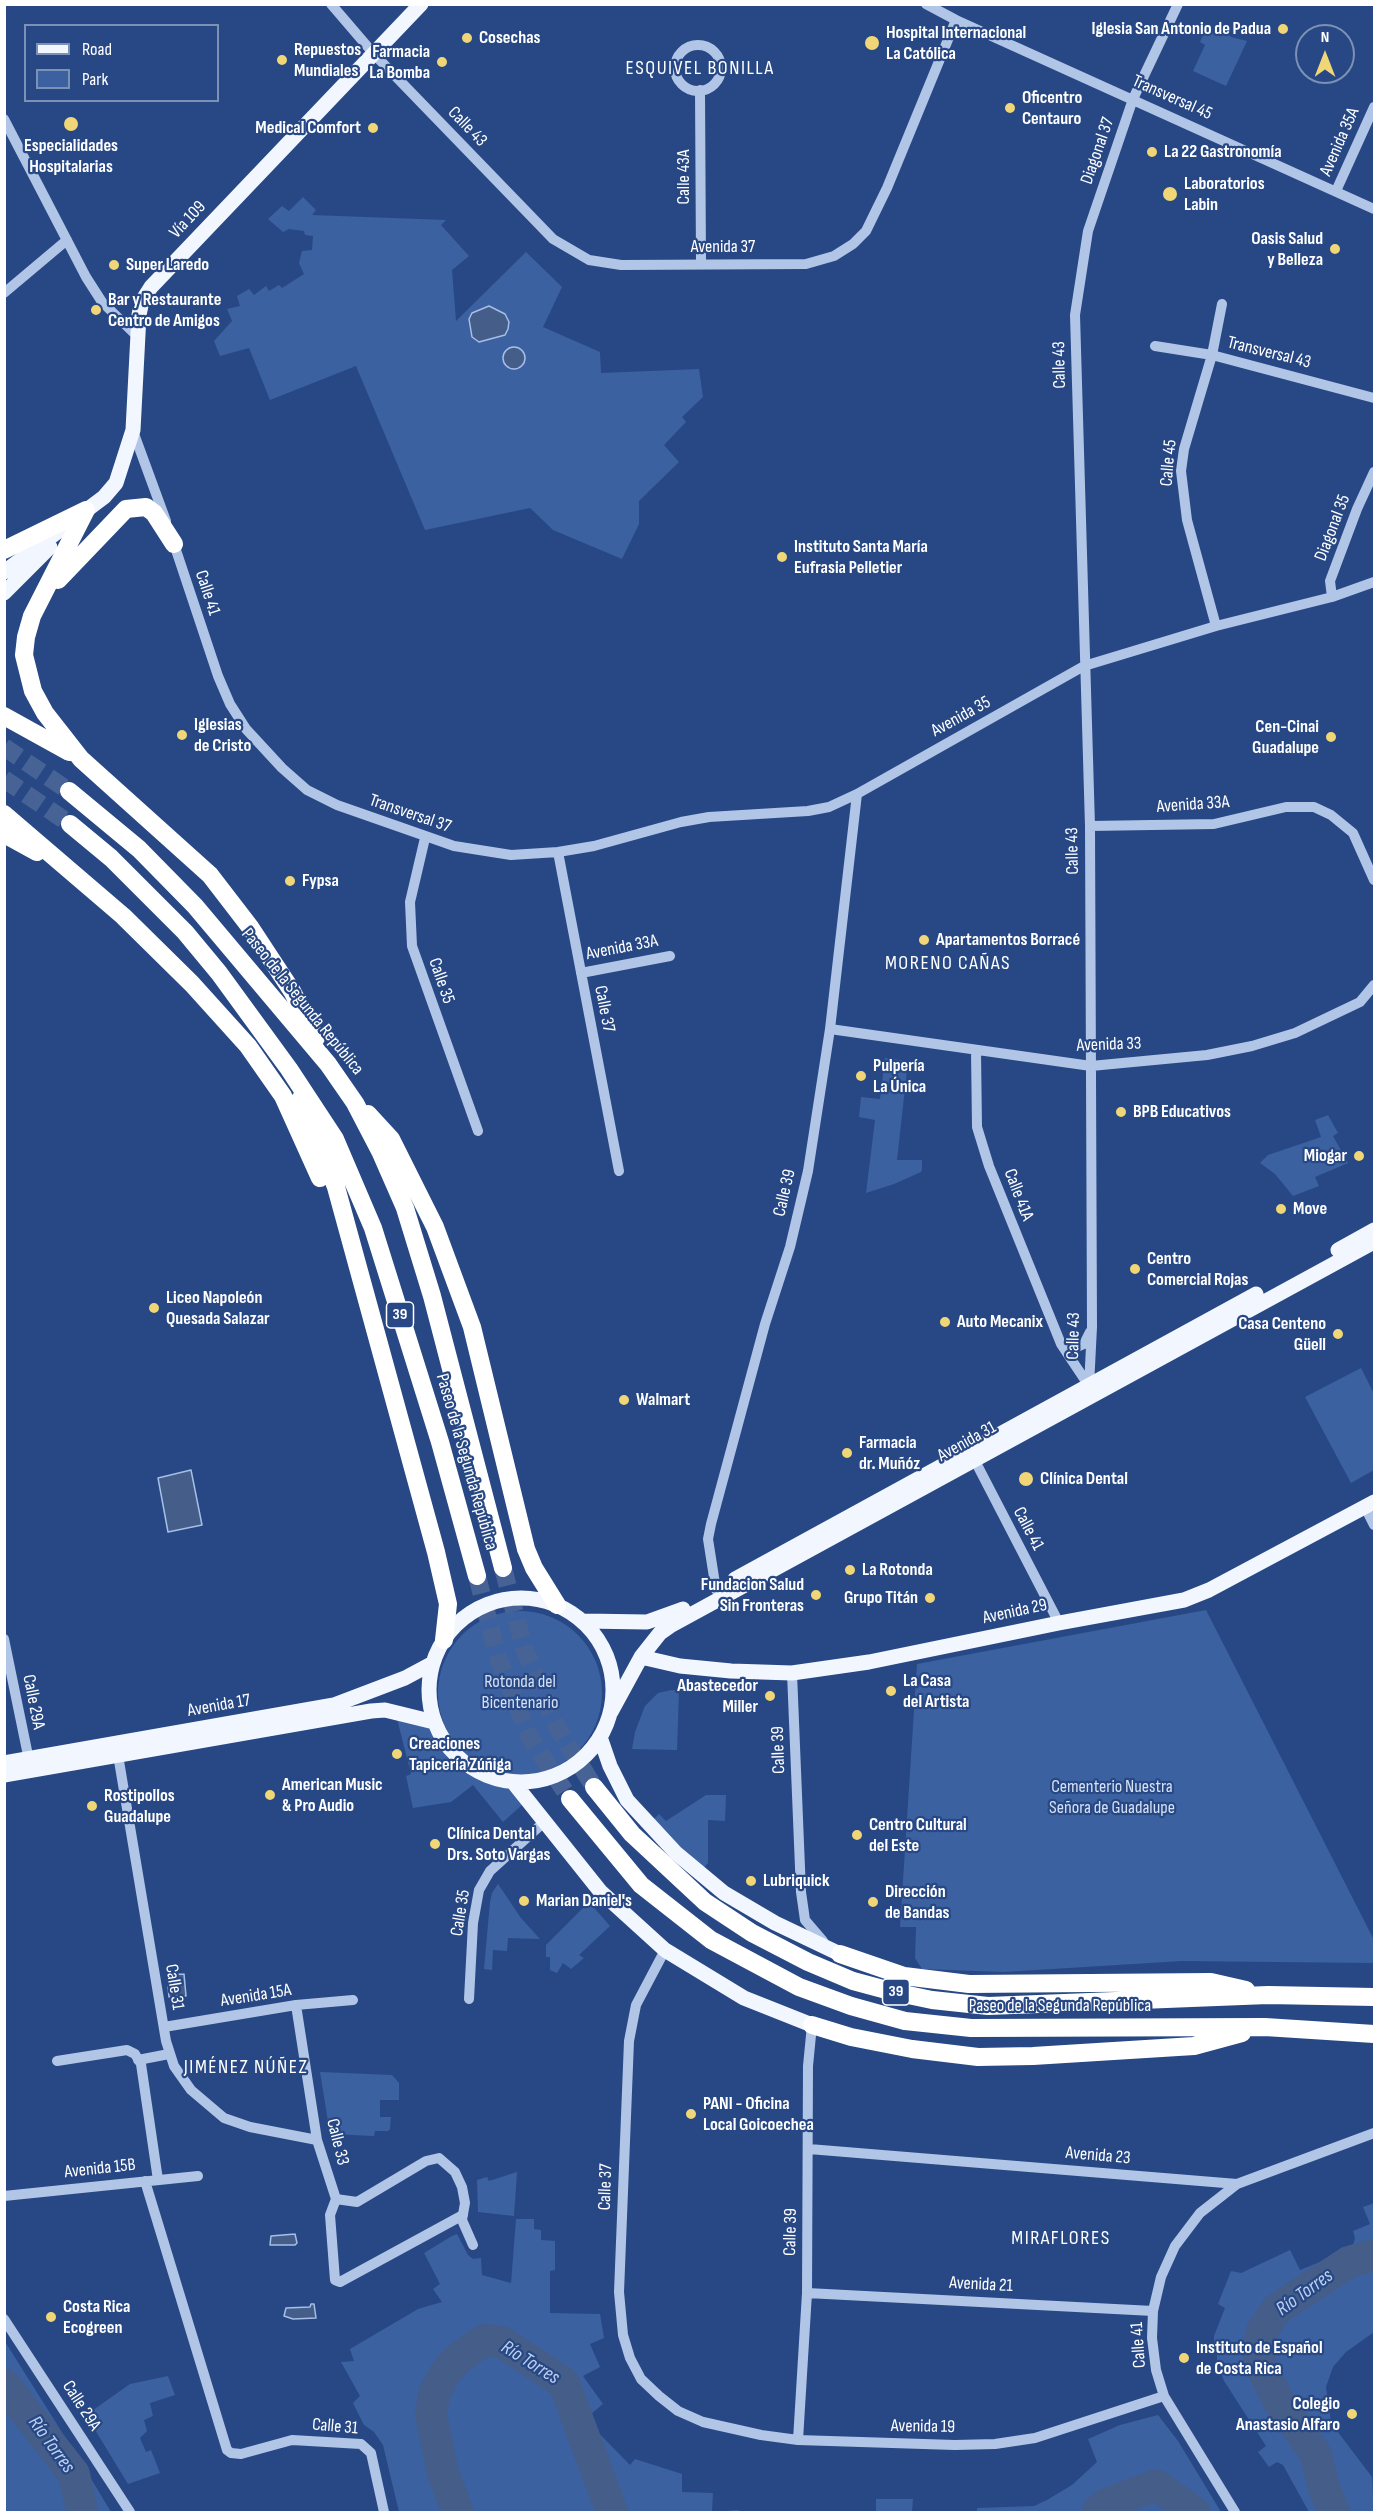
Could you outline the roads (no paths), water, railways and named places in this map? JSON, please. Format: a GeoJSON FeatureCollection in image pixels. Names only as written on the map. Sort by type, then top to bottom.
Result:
{"type":"FeatureCollection","features":[{"type":"Feature","properties":{"kind":"highway"},"geometry":{"type":"LineString","coordinates":[[46,592],[126,509],[146,507],[154,513],[174,544]]}},
{"type":"Feature","properties":{"kind":"highway"},"geometry":{"type":"LineString","coordinates":[[4,550],[86,510]]}},
{"type":"Feature","properties":{"kind":"highway"},"geometry":{"type":"LineString","coordinates":[[86,510],[32,616],[26,637],[24,655],[26,670],[45,713],[81,759],[210,875],[250,927],[292,990],[328,1064]]}},
{"type":"Feature","properties":{"kind":"highway"},"geometry":{"type":"LineString","coordinates":[[4,716],[81,759]]}},
{"type":"Feature","properties":{"kind":"highway","name":"Paseo de la Segunda República"},"geometry":{"type":"LineString","coordinates":[[69,791],[139,849],[195,906],[328,1064],[346,1089],[380,1151],[405,1208],[432,1296],[503,1568]]}},
{"type":"Feature","properties":{"kind":"highway"},"geometry":{"type":"LineString","coordinates":[[4,814],[123,916],[192,984],[248,1046],[283,1096],[357,1262]]}},
{"type":"Feature","properties":{"kind":"highway","name":"Paseo de la Segunda República"},"geometry":{"type":"LineString","coordinates":[[70,825],[111,858],[185,932],[219,972],[289,1069],[335,1138],[373,1228],[440,1442],[477,1576]]}},
{"type":"Feature","properties":{"kind":"highway"},"geometry":{"type":"LineString","coordinates":[[4,834],[69,872]]}},
{"type":"Feature","properties":{"kind":"highway"},"geometry":{"type":"LineString","coordinates":[[289,1069],[336,1187],[357,1262],[448,1604],[444,1640]]}},
{"type":"Feature","properties":{"kind":"highway"},"geometry":{"type":"LineString","coordinates":[[346,1089],[391,1139],[435,1227],[472,1327],[526,1549],[534,1568],[557,1605]]}},
{"type":"Feature","properties":{"kind":"highway","name":"Paseo de la Segunda República"},"geometry":{"type":"LineString","coordinates":[[594,1787],[632,1834],[705,1902],[752,1933],[808,1962],[853,1981],[932,2000],[988,2006],[1268,1995],[1374,1997]]}},
{"type":"Feature","properties":{"kind":"highway","name":"Paseo de la Segunda República"},"geometry":{"type":"LineString","coordinates":[[570,1799],[641,1885],[711,1940],[799,1988],[851,2006],[905,2021],[983,2029],[1265,2027],[1374,2034]]}},
{"type":"Feature","properties":{"kind":"highway"},"geometry":{"type":"LineString","coordinates":[[840,1954],[904,1976],[969,1984],[1211,1982],[1268,1995]]}},
{"type":"Feature","properties":{"kind":"highway"},"geometry":{"type":"LineString","coordinates":[[812,2025],[851,2037],[912,2049],[978,2056],[1033,2056],[1194,2046],[1265,2027]]}},
{"type":"Feature","properties":{"kind":"main road","name":"Vía 109"},"geometry":{"type":"LineString","coordinates":[[4,593],[116,483],[133,430],[139,315],[142,302],[151,287],[421,4]]}},
{"type":"Feature","properties":{"kind":"main road","name":"Vía 109"},"geometry":{"type":"LineString","coordinates":[[4,572],[86,510]]}},
{"type":"Feature","properties":{"kind":"main road","name":"Avenida 31"},"geometry":{"type":"LineString","coordinates":[[1312,1270],[1374,1230]]}},
{"type":"Feature","properties":{"kind":"main road","name":"Avenida 31"},"geometry":{"type":"LineString","coordinates":[[584,1622],[647,1622],[686,1608],[1312,1270],[1374,1242]]}},
{"type":"Feature","properties":{"kind":"main road","name":"Avenida 31"},"geometry":{"type":"LineString","coordinates":[[611,1712],[641,1658],[660,1633],[670,1626],[1089,1386],[1124,1372]]}},
{"type":"Feature","properties":{"kind":"main road","name":"Avenida 29"},"geometry":{"type":"LineString","coordinates":[[641,1658],[731,1671],[792,1673],[869,1662],[1184,1600],[1209,1590],[1370,1504]]}},
{"type":"Feature","properties":{"kind":"main road"},"geometry":{"type":"LineString","coordinates":[[526,1598],[557,1605],[584,1622],[601,1643],[610,1665],[614,1688],[611,1712],[600,1737],[582,1759],[567,1770],[550,1778],[513,1782],[488,1776],[465,1763],[447,1745],[434,1722],[429,1693],[433,1663],[444,1640],[465,1617],[494,1602],[526,1598]]}},
{"type":"Feature","properties":{"kind":"main road","name":"Avenida 17"},"geometry":{"type":"LineString","coordinates":[[117,1750],[334,1705],[405,1678],[433,1663]]}},
{"type":"Feature","properties":{"kind":"main road","name":"Avenida 17"},"geometry":{"type":"LineString","coordinates":[[4,1775],[30,1765],[371,1711],[385,1710],[434,1722]]}},
{"type":"Feature","properties":{"kind":"main road"},"geometry":{"type":"LineString","coordinates":[[600,1737],[610,1766],[627,1800],[676,1852],[723,1893],[775,1923],[840,1954]]}},
{"type":"Feature","properties":{"kind":"main road","name":"Avenida 17"},"geometry":{"type":"LineString","coordinates":[[4,1764],[30,1765]]}},
{"type":"Feature","properties":{"kind":"main road"},"geometry":{"type":"LineString","coordinates":[[513,1782],[543,1823],[600,1891],[664,1950],[744,1998],[812,2025]]}},
{"type":"Feature","properties":{"kind":"street","name":"Calle 43"},"geometry":{"type":"LineString","coordinates":[[331,4],[373,53],[553,239],[589,260]]}},
{"type":"Feature","properties":{"kind":"street"},"geometry":{"type":"LineString","coordinates":[[926,4],[956,20]]}},
{"type":"Feature","properties":{"kind":"street","name":"Diagonal 37"},"geometry":{"type":"LineString","coordinates":[[1075,315],[1088,231],[1133,99],[1178,4]]}},
{"type":"Feature","properties":{"kind":"street","name":"Transversal 45"},"geometry":{"type":"LineString","coordinates":[[956,20],[1374,209]]}},
{"type":"Feature","properties":{"kind":"street","name":"Avenida 37"},"geometry":{"type":"LineString","coordinates":[[589,260],[621,266],[701,263],[806,264],[834,256],[853,244],[866,231],[887,188],[956,20]]}},
{"type":"Feature","properties":{"kind":"street"},"geometry":{"type":"LineString","coordinates":[[693,45],[707,47],[718,57],[720,63],[718,78],[714,84],[700,90],[685,86],[676,74],[677,58],[693,45]]}},
{"type":"Feature","properties":{"kind":"street","name":"Calle 43A"},"geometry":{"type":"LineString","coordinates":[[700,90],[701,263]]}},
{"type":"Feature","properties":{"kind":"street","name":"Avenida 35A"},"geometry":{"type":"LineString","coordinates":[[1336,192],[1374,107]]}},
{"type":"Feature","properties":{"kind":"street"},"geometry":{"type":"LineString","coordinates":[[4,119],[102,302],[139,338]]}},
{"type":"Feature","properties":{"kind":"street"},"geometry":{"type":"LineString","coordinates":[[4,293],[67,240]]}},
{"type":"Feature","properties":{"kind":"street","name":"Calle 45"},"geometry":{"type":"LineString","coordinates":[[1216,626],[1182,492],[1184,449],[1212,356],[1222,304]]}},
{"type":"Feature","properties":{"kind":"street","name":"Calle 43"},"geometry":{"type":"LineString","coordinates":[[1075,315],[1089,826],[1092,1327],[1089,1386]]}},
{"type":"Feature","properties":{"kind":"street","name":"Transversal 43"},"geometry":{"type":"LineString","coordinates":[[1155,346],[1212,356],[1374,398]]}},
{"type":"Feature","properties":{"kind":"street","name":"Calle 41"},"geometry":{"type":"LineString","coordinates":[[133,430],[218,676],[230,704],[246,729],[269,755]]}},
{"type":"Feature","properties":{"kind":"street","name":"Diagonal 35"},"geometry":{"type":"LineString","coordinates":[[1332,597],[1330,581],[1357,509],[1374,472]]}},
{"type":"Feature","properties":{"kind":"street","name":"Avenida 35"},"geometry":{"type":"LineString","coordinates":[[558,852],[709,817],[808,811],[829,807],[857,794],[1084,666],[1216,626],[1332,597],[1374,582]]}},
{"type":"Feature","properties":{"kind":"street","name":"Transversal 37"},"geometry":{"type":"LineString","coordinates":[[269,755],[307,790],[337,805],[424,838],[490,854],[558,852]]}},
{"type":"Feature","properties":{"kind":"street","name":"Calle 39"},"geometry":{"type":"LineString","coordinates":[[716,1590],[709,1547],[711,1524],[765,1324],[802,1200],[830,1029],[857,794]]}},
{"type":"Feature","properties":{"kind":"street","name":"Avenida 33A"},"geometry":{"type":"LineString","coordinates":[[1089,826],[1214,824],[1301,806],[1314,807],[1331,815],[1353,833],[1374,880]]}},
{"type":"Feature","properties":{"kind":"street","name":"Calle 35"},"geometry":{"type":"LineString","coordinates":[[424,838],[410,902],[412,945],[478,1131]]}},
{"type":"Feature","properties":{"kind":"street","name":"Calle 37"},"geometry":{"type":"LineString","coordinates":[[558,852],[619,1171]]}},
{"type":"Feature","properties":{"kind":"street","name":"Avenida 33A"},"geometry":{"type":"LineString","coordinates":[[581,973],[670,956]]}},
{"type":"Feature","properties":{"kind":"street","name":"Avenida 33"},"geometry":{"type":"LineString","coordinates":[[830,1029],[976,1052],[1091,1066],[1207,1055],[1252,1046],[1295,1033],[1360,1002],[1374,985]]}},
{"type":"Feature","properties":{"kind":"street","name":"Calle 41A"},"geometry":{"type":"LineString","coordinates":[[976,1052],[977,1127],[989,1166],[1061,1344],[1089,1386]]}},
{"type":"Feature","properties":{"kind":"street"},"geometry":{"type":"LineString","coordinates":[[1061,1344],[1068,1347],[1084,1344],[1092,1327]]}},
{"type":"Feature","properties":{"kind":"street","name":"Calle 41"},"geometry":{"type":"LineString","coordinates":[[971,1455],[1059,1623]]}},
{"type":"Feature","properties":{"kind":"street"},"geometry":{"type":"LineString","coordinates":[[1370,1504],[1374,1525]]}},
{"type":"Feature","properties":{"kind":"street","name":"Calle 29A"},"geometry":{"type":"LineString","coordinates":[[4,1639],[30,1765]]}},
{"type":"Feature","properties":{"kind":"street","name":"Calle 39"},"geometry":{"type":"LineString","coordinates":[[792,1673],[801,1892],[805,1920],[815,1935],[840,1954]]}},
{"type":"Feature","properties":{"kind":"street","name":"Calle 31"},"geometry":{"type":"LineString","coordinates":[[117,1750],[169,2054],[191,2090],[224,2118],[250,2127],[318,2140]]}},
{"type":"Feature","properties":{"kind":"street","name":"Calle 35"},"geometry":{"type":"LineString","coordinates":[[469,1999],[473,1923],[482,1884],[496,1864],[543,1823]]}},
{"type":"Feature","properties":{"kind":"street","name":"Calle 37"},"geometry":{"type":"LineString","coordinates":[[664,1950],[636,2005],[628,2042],[619,2292],[623,2335],[630,2358],[642,2379],[678,2411]]}},
{"type":"Feature","properties":{"kind":"street","name":"Avenida 15A"},"geometry":{"type":"LineString","coordinates":[[164,2027],[297,2006],[353,2000]]}},
{"type":"Feature","properties":{"kind":"street","name":"Calle 33"},"geometry":{"type":"LineString","coordinates":[[297,2006],[318,2140],[336,2199],[330,2215],[335,2280],[340,2282],[462,2215]]}},
{"type":"Feature","properties":{"kind":"street","name":"Calle 39"},"geometry":{"type":"LineString","coordinates":[[798,2440],[807,2293],[808,2066],[812,2025]]}},
{"type":"Feature","properties":{"kind":"street"},"geometry":{"type":"LineString","coordinates":[[57,2061],[127,2050],[135,2054],[138,2060],[158,2180]]}},
{"type":"Feature","properties":{"kind":"street"},"geometry":{"type":"LineString","coordinates":[[138,2060],[169,2054]]}},
{"type":"Feature","properties":{"kind":"street","name":"Avenida 23"},"geometry":{"type":"LineString","coordinates":[[809,2150],[1237,2184],[1374,2133]]}},
{"type":"Feature","properties":{"kind":"street"},"geometry":{"type":"LineString","coordinates":[[336,2199],[357,2202],[426,2161],[439,2158],[455,2172],[462,2187],[465,2203],[462,2215],[463,2224],[473,2245]]}},
{"type":"Feature","properties":{"kind":"street","name":"Avenida 15B"},"geometry":{"type":"LineString","coordinates":[[4,2196],[198,2176]]}},
{"type":"Feature","properties":{"kind":"street","name":"Calle 31"},"geometry":{"type":"LineString","coordinates":[[145,2181],[227,2450],[241,2454],[292,2440],[361,2444],[371,2453],[384,2512]]}},
{"type":"Feature","properties":{"kind":"street","name":"Calle 41"},"geometry":{"type":"LineString","coordinates":[[1235,2512],[1164,2396],[1153,2353],[1153,2311],[1161,2277],[1175,2246],[1200,2213],[1237,2184]]}},
{"type":"Feature","properties":{"kind":"street","name":"Avenida 21"},"geometry":{"type":"LineString","coordinates":[[807,2293],[1153,2311]]}},
{"type":"Feature","properties":{"kind":"street","name":"Calle 29A"},"geometry":{"type":"LineString","coordinates":[[4,2319],[130,2512]]}},
{"type":"Feature","properties":{"kind":"street","name":"Avenida 19"},"geometry":{"type":"LineString","coordinates":[[678,2411],[728,2429],[798,2440],[995,2444],[1035,2438],[1067,2429],[1164,2396]]}},
{"type":"Feature","properties":{"kind":"waterway","name":"Río Torres"},"geometry":{"type":"LineString","coordinates":[[1334,2512],[1325,2491],[1316,2455],[1278,2400],[1259,2362],[1259,2345],[1262,2331],[1277,2309],[1349,2262],[1374,2255]]}},
{"type":"Feature","properties":{"kind":"waterway","name":"Río Torres"},"geometry":{"type":"LineString","coordinates":[[458,2512],[443,2473],[431,2415],[434,2394],[444,2375],[456,2360],[484,2340],[502,2342],[564,2383],[612,2512]]}},
{"type":"Feature","properties":{"kind":"waterway","name":"Río Torres"},"geometry":{"type":"LineString","coordinates":[[4,2384],[74,2474],[82,2512]]}},
{"type":"Feature","properties":{"kind":"waterway","name":"Río Torres"},"geometry":{"type":"LineString","coordinates":[[1097,2512],[1105,2505],[1156,2485],[1194,2512]]}},
{"type":"Feature","properties":{"kind":"tunnel"},"geometry":{"type":"LineString","coordinates":[[4,747],[69,791]]}},
{"type":"Feature","properties":{"kind":"tunnel"},"geometry":{"type":"LineString","coordinates":[[4,779],[70,824]]}},
{"type":"Feature","properties":{"kind":"tunnel"},"geometry":{"type":"LineString","coordinates":[[503,1568],[524,1648],[557,1727],[594,1787]]}},
{"type":"Feature","properties":{"kind":"tunnel"},"geometry":{"type":"LineString","coordinates":[[477,1576],[498,1657],[530,1738],[570,1799]]}},
{"type":"Feature","properties":{"kind":"place","name":"Iglesia San Antonio de Padua"},"geometry":{"type":"Point","coordinates":[1283,29]}},
{"type":"Feature","properties":{"kind":"place","name":"Cosechas"},"geometry":{"type":"Point","coordinates":[467,38]}},
{"type":"Feature","properties":{"kind":"place","name":"Hospital Internacional La Católica"},"geometry":{"type":"Point","coordinates":[872,43]}},
{"type":"Feature","properties":{"kind":"place","name":"Repuestos Mundiales"},"geometry":{"type":"Point","coordinates":[282,60]}},
{"type":"Feature","properties":{"kind":"place","name":"Farmacia La Bomba"},"geometry":{"type":"Point","coordinates":[442,62]}},
{"type":"Feature","properties":{"kind":"place","name":"Oficentro Centauro"},"geometry":{"type":"Point","coordinates":[1010,108]}},
{"type":"Feature","properties":{"kind":"place","name":"Especialidades Hospitalarias"},"geometry":{"type":"Point","coordinates":[71,124]}},
{"type":"Feature","properties":{"kind":"place","name":"Medical Comfort"},"geometry":{"type":"Point","coordinates":[373,128]}},
{"type":"Feature","properties":{"kind":"place","name":"La 22 Gastronomía"},"geometry":{"type":"Point","coordinates":[1152,152]}},
{"type":"Feature","properties":{"kind":"place","name":"Laboratorios Labin"},"geometry":{"type":"Point","coordinates":[1170,194]}},
{"type":"Feature","properties":{"kind":"place","name":"Oasis Salud y Belleza"},"geometry":{"type":"Point","coordinates":[1335,249]}},
{"type":"Feature","properties":{"kind":"place","name":"Super Laredo"},"geometry":{"type":"Point","coordinates":[114,265]}},
{"type":"Feature","properties":{"kind":"place","name":"Bar y Restaurante Centro de Amigos"},"geometry":{"type":"Point","coordinates":[96,310]}},
{"type":"Feature","properties":{"kind":"place","name":"Instituto Santa María Eufrasia Pelletier"},"geometry":{"type":"Point","coordinates":[782,557]}},
{"type":"Feature","properties":{"kind":"place","name":"Iglesias de Cristo"},"geometry":{"type":"Point","coordinates":[182,735]}},
{"type":"Feature","properties":{"kind":"place","name":"Cen-Cinai Guadalupe"},"geometry":{"type":"Point","coordinates":[1331,737]}},
{"type":"Feature","properties":{"kind":"place","name":"Fypsa"},"geometry":{"type":"Point","coordinates":[290,881]}},
{"type":"Feature","properties":{"kind":"place","name":"Apartamentos Borracé"},"geometry":{"type":"Point","coordinates":[924,940]}},
{"type":"Feature","properties":{"kind":"place","name":"Pulpería La Única"},"geometry":{"type":"Point","coordinates":[861,1076]}},
{"type":"Feature","properties":{"kind":"place","name":"BPB Educativos"},"geometry":{"type":"Point","coordinates":[1121,1112]}},
{"type":"Feature","properties":{"kind":"place","name":"Miogar"},"geometry":{"type":"Point","coordinates":[1359,1156]}},
{"type":"Feature","properties":{"kind":"place","name":"Move"},"geometry":{"type":"Point","coordinates":[1281,1209]}},
{"type":"Feature","properties":{"kind":"place","name":"Centro Comercial Rojas"},"geometry":{"type":"Point","coordinates":[1135,1269]}},
{"type":"Feature","properties":{"kind":"place","name":"Liceo Napoleón Quesada Salazar"},"geometry":{"type":"Point","coordinates":[154,1308]}},
{"type":"Feature","properties":{"kind":"place","name":"Auto Mecanix"},"geometry":{"type":"Point","coordinates":[945,1322]}},
{"type":"Feature","properties":{"kind":"place","name":"Casa Centeno Güell"},"geometry":{"type":"Point","coordinates":[1338,1334]}},
{"type":"Feature","properties":{"kind":"place","name":"Walmart"},"geometry":{"type":"Point","coordinates":[624,1400]}},
{"type":"Feature","properties":{"kind":"place","name":"Farmacia dr. Muñóz"},"geometry":{"type":"Point","coordinates":[847,1453]}},
{"type":"Feature","properties":{"kind":"place","name":"Clínica Dental"},"geometry":{"type":"Point","coordinates":[1026,1479]}},
{"type":"Feature","properties":{"kind":"place","name":"La Rotonda"},"geometry":{"type":"Point","coordinates":[850,1570]}},
{"type":"Feature","properties":{"kind":"place","name":"Fundacion Salud Sin Fronteras"},"geometry":{"type":"Point","coordinates":[816,1595]}},
{"type":"Feature","properties":{"kind":"place","name":"Grupo Titán"},"geometry":{"type":"Point","coordinates":[930,1598]}},
{"type":"Feature","properties":{"kind":"place","name":"La Casa del Artista"},"geometry":{"type":"Point","coordinates":[891,1691]}},
{"type":"Feature","properties":{"kind":"place","name":"Abastecedor Miller"},"geometry":{"type":"Point","coordinates":[770,1696]}},
{"type":"Feature","properties":{"kind":"place","name":"Creaciones Tapicería Zúñiga"},"geometry":{"type":"Point","coordinates":[397,1754]}},
{"type":"Feature","properties":{"kind":"place","name":"American Music & Pro Audio"},"geometry":{"type":"Point","coordinates":[270,1795]}},
{"type":"Feature","properties":{"kind":"place","name":"Rostipollos Guadalupe"},"geometry":{"type":"Point","coordinates":[92,1806]}},
{"type":"Feature","properties":{"kind":"place","name":"Centro Cultural del Este"},"geometry":{"type":"Point","coordinates":[857,1835]}},
{"type":"Feature","properties":{"kind":"place","name":"Clínica Dental Drs. Soto Vargas"},"geometry":{"type":"Point","coordinates":[435,1844]}},
{"type":"Feature","properties":{"kind":"place","name":"Lubriquick"},"geometry":{"type":"Point","coordinates":[751,1881]}},
{"type":"Feature","properties":{"kind":"place","name":"Marian Daniel's"},"geometry":{"type":"Point","coordinates":[524,1901]}},
{"type":"Feature","properties":{"kind":"place","name":"Dirección de Bandas"},"geometry":{"type":"Point","coordinates":[873,1902]}},
{"type":"Feature","properties":{"kind":"place","name":"PANI - Oficina Local Goicoechea"},"geometry":{"type":"Point","coordinates":[691,2114]}},
{"type":"Feature","properties":{"kind":"place","name":"Costa Rica Ecogreen"},"geometry":{"type":"Point","coordinates":[51,2317]}},
{"type":"Feature","properties":{"kind":"place","name":"Instituto de Español de Costa Rica"},"geometry":{"type":"Point","coordinates":[1184,2358]}},
{"type":"Feature","properties":{"kind":"place","name":"Colegio Anastasio Alfaro"},"geometry":{"type":"Point","coordinates":[1352,2414]}},
{"type":"Feature","properties":{"kind":"district","name":"ESQUIVEL BONILLA"},"geometry":{"type":"Point","coordinates":[700,69]}},
{"type":"Feature","properties":{"kind":"district","name":"MORENO CAÑAS"},"geometry":{"type":"Point","coordinates":[948,964]}},
{"type":"Feature","properties":{"kind":"district","name":"JIMÉNEZ NÚÑEZ"},"geometry":{"type":"Point","coordinates":[246,2068]}},
{"type":"Feature","properties":{"kind":"district","name":"MIRAFLORES"},"geometry":{"type":"Point","coordinates":[1061,2239]}},
{"type":"Feature","properties":{"kind":"park label","name":"Rotonda del Bicentenario"},"geometry":{"type":"Point","coordinates":[520,1692]}},
{"type":"Feature","properties":{"kind":"park label","name":"Cementerio Nuestra Señora de Guadalupe"},"geometry":{"type":"Point","coordinates":[1112,1797]}}]}
